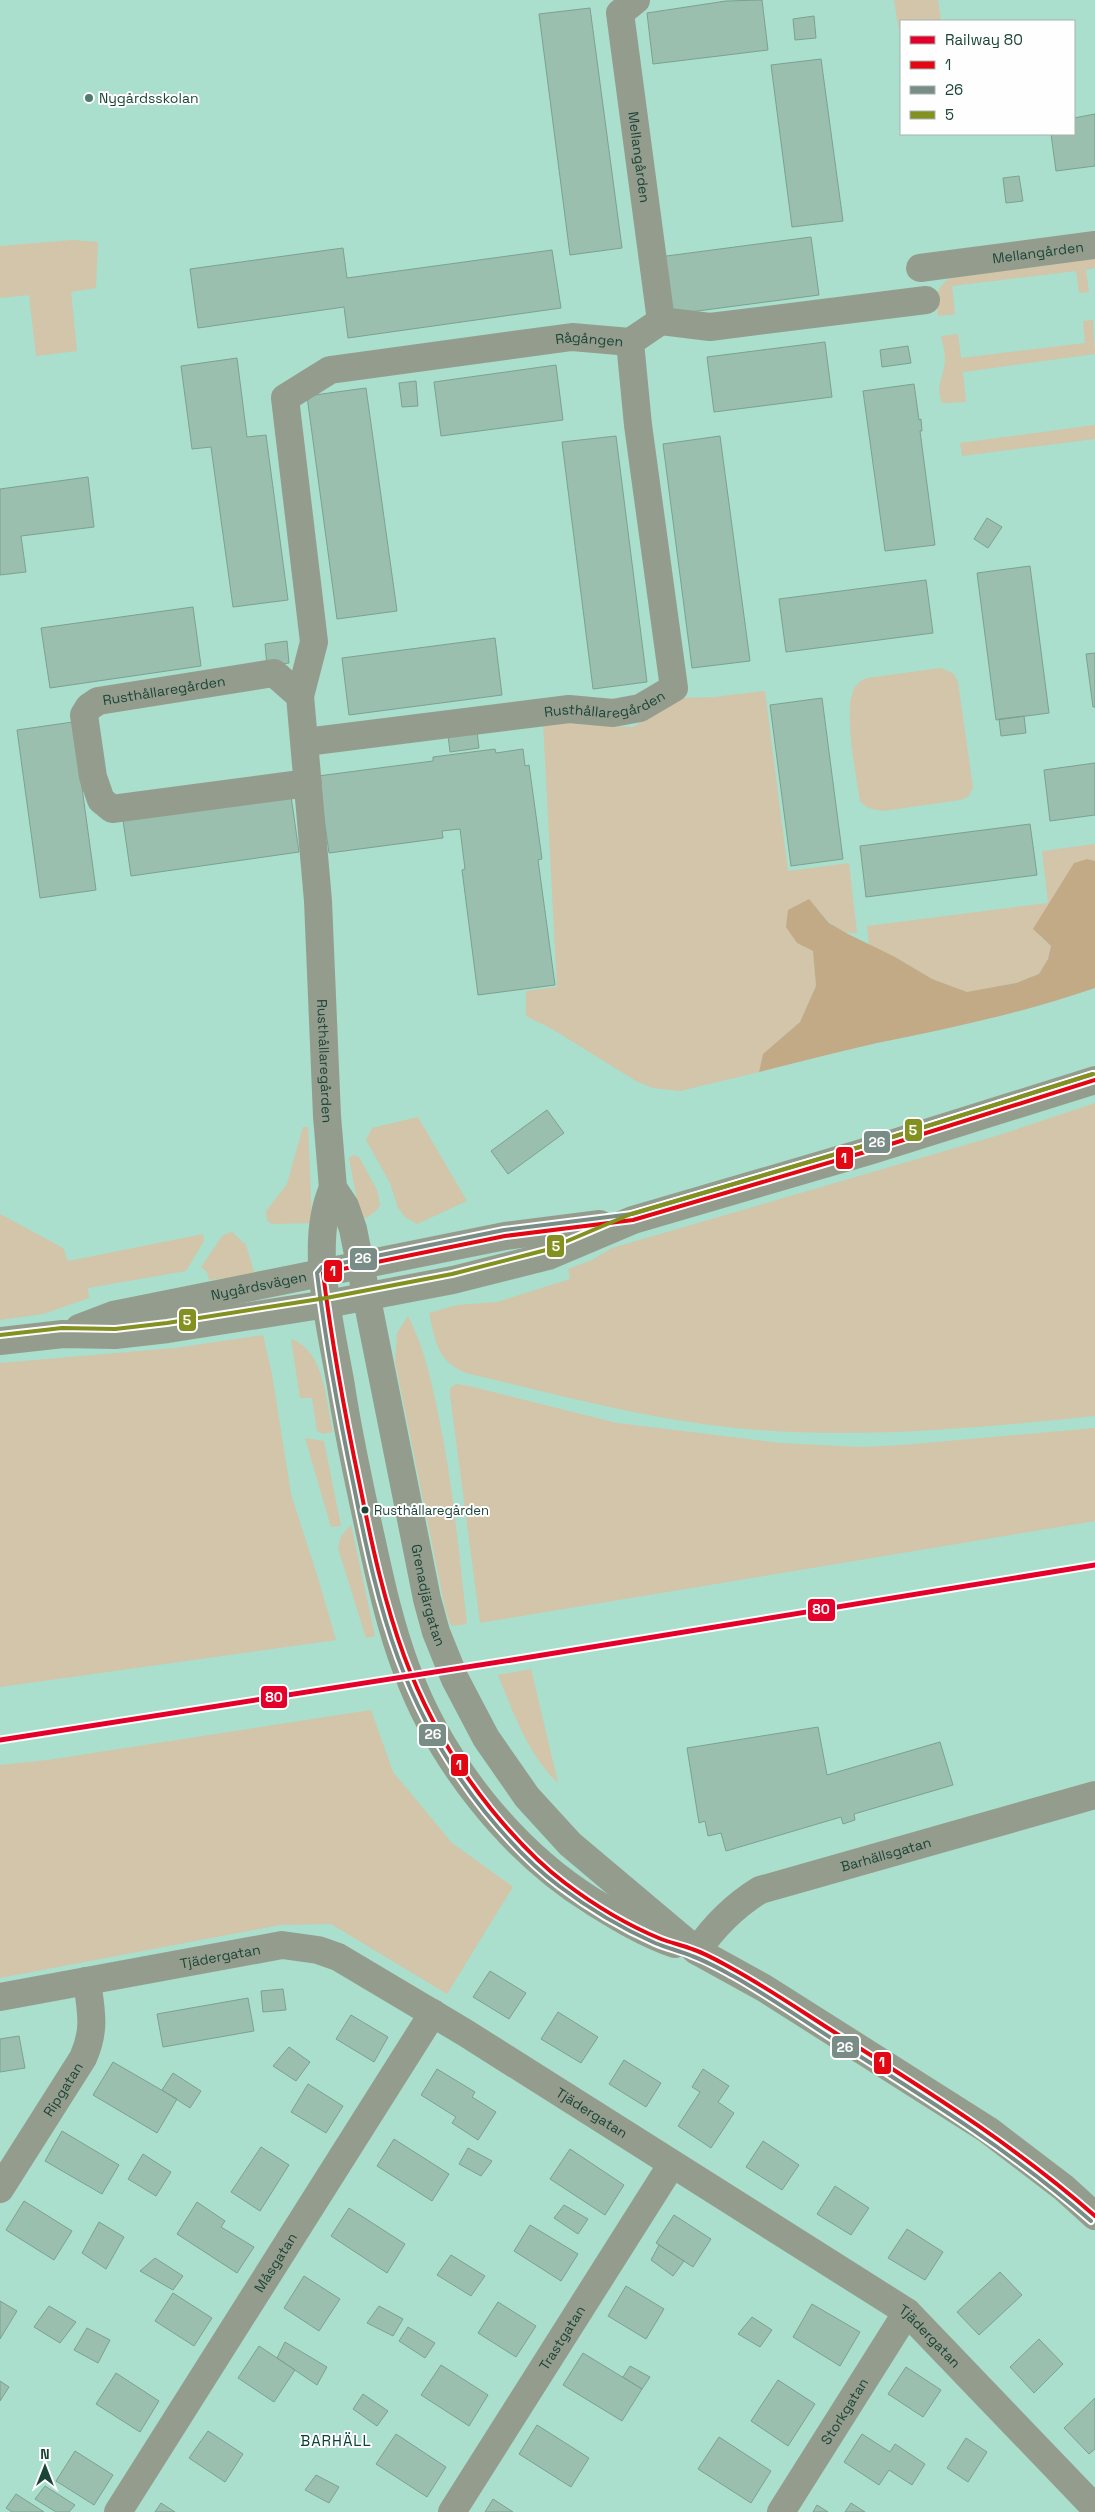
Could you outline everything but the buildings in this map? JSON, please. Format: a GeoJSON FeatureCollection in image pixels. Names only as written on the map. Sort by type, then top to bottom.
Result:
{"type":"FeatureCollection","features":[{"type":"Feature","properties":{"kind":"street","name":"Mellangården"},"geometry":{"type":"LineString","coordinates":[[636,0],[620,13],[661,321]]}},
{"type":"Feature","properties":{"kind":"street","name":"Mellangården"},"geometry":{"type":"LineString","coordinates":[[920,268],[1095,245]]}},
{"type":"Feature","properties":{"kind":"street"},"geometry":{"type":"LineString","coordinates":[[661,321],[710,327],[926,300]]}},
{"type":"Feature","properties":{"kind":"street","name":"Rågången"},"geometry":{"type":"LineString","coordinates":[[285,398],[330,370],[572,337],[630,342],[661,321]]}},
{"type":"Feature","properties":{"kind":"street","name":"Rusthållaregården"},"geometry":{"type":"LineString","coordinates":[[306,742],[569,709],[613,712],[640,708],[674,688],[638,425],[630,342]]}},
{"type":"Feature","properties":{"kind":"street","name":"Rusthållaregården"},"geometry":{"type":"LineString","coordinates":[[285,398],[314,642],[300,696],[306,742],[318,901],[327,1116],[333,1188],[324,1216],[323,1273]]}},
{"type":"Feature","properties":{"kind":"street","name":"Rusthållaregården"},"geometry":{"type":"LineString","coordinates":[[300,696],[274,673],[98,701],[84,715],[93,777],[101,800],[112,809],[308,783]]}},
{"type":"Feature","properties":{"kind":"street","name":"Nygårdsvägen"},"geometry":{"type":"LineString","coordinates":[[0,1341],[63,1334],[115,1335],[150,1331],[327,1304],[453,1280],[548,1256],[633,1220],[909,1139],[1095,1080]]}},
{"type":"Feature","properties":{"kind":"street","name":"Rusthållaregården"},"geometry":{"type":"LineString","coordinates":[[333,1188],[348,1214],[360,1265]]}},
{"type":"Feature","properties":{"kind":"street","name":"Nygårdsvägen"},"geometry":{"type":"LineString","coordinates":[[63,1334],[113,1316],[505,1236],[633,1220]]}},
{"type":"Feature","properties":{"kind":"street","name":"Grenadjärgatan"},"geometry":{"type":"LineString","coordinates":[[360,1265],[426,1600],[442,1647],[471,1711],[486,1738],[527,1797],[570,1844],[698,1951],[764,1988],[988,2130],[1031,2160],[1095,2216]]}},
{"type":"Feature","properties":{"kind":"street","name":"Grenadjärgatan"},"geometry":{"type":"LineString","coordinates":[[323,1273],[348,1429],[389,1617],[406,1668],[433,1726],[487,1805],[539,1861],[573,1889],[630,1924],[663,1940],[698,1951]]}},
{"type":"Feature","properties":{"kind":"street","name":"Barhällsgatan"},"geometry":{"type":"LineString","coordinates":[[698,1951],[717,1924],[741,1902],[760,1890],[1095,1795]]}},
{"type":"Feature","properties":{"kind":"street","name":"Tjädergatan"},"geometry":{"type":"LineString","coordinates":[[0,1997],[282,1945],[298,1946],[338,1957],[433,2013],[907,2312],[1095,2508]]}},
{"type":"Feature","properties":{"kind":"street","name":"Ripgatan"},"geometry":{"type":"LineString","coordinates":[[0,2189],[83,2058],[91,2041],[93,2022],[87,1981]]}},
{"type":"Feature","properties":{"kind":"street","name":"Måsgatan"},"geometry":{"type":"LineString","coordinates":[[118,2512],[433,2013]]}},
{"type":"Feature","properties":{"kind":"street","name":"Trastgatan"},"geometry":{"type":"LineString","coordinates":[[452,2512],[672,2164]]}},
{"type":"Feature","properties":{"kind":"street","name":"Storkgatan"},"geometry":{"type":"LineString","coordinates":[[781,2512],[907,2312]]}},
{"type":"Feature","properties":{"kind":"shaded area"},"geometry":{"type":"Polygon","coordinates":[[[894,0],[938,0],[941,20],[900,20],[899,30],[894,0]]]}},
{"type":"Feature","properties":{"kind":"shaded area"},"geometry":{"type":"Polygon","coordinates":[[[73,240],[98,242],[96,288],[71,292],[77,351],[36,356],[29,295],[0,298],[0,246],[73,240]]]}},
{"type":"Feature","properties":{"kind":"shaded area"},"geometry":{"type":"Polygon","coordinates":[[[1095,258],[1095,268],[1086,270],[1089,292],[1079,293],[1076,271],[952,286],[955,314],[938,316],[938,293],[943,284],[953,277],[1095,258]]]}},
{"type":"Feature","properties":{"kind":"shaded area"},"geometry":{"type":"Polygon","coordinates":[[[1093,320],[1095,354],[963,372],[966,402],[942,403],[939,391],[945,360],[941,336],[958,334],[961,358],[1085,343],[1083,321],[1093,320]]]}},
{"type":"Feature","properties":{"kind":"shaded area"},"geometry":{"type":"Polygon","coordinates":[[[1095,425],[1095,439],[962,456],[960,443],[1095,425]]]}},
{"type":"Feature","properties":{"kind":"shaded area"},"geometry":{"type":"Polygon","coordinates":[[[941,668],[954,674],[958,682],[973,788],[968,797],[960,800],[883,811],[868,808],[860,801],[850,729],[851,702],[854,689],[858,683],[867,678],[941,668]]]}},
{"type":"Feature","properties":{"kind":"shaded area"},"geometry":{"type":"Polygon","coordinates":[[[765,691],[788,871],[849,863],[857,933],[845,932],[835,927],[818,909],[797,943],[813,951],[816,986],[800,1022],[763,1054],[759,1072],[680,1091],[653,1088],[636,1081],[552,1029],[526,1016],[526,991],[557,987],[543,723],[579,720],[604,726],[633,727],[678,698],[714,697],[765,691]]]}},
{"type":"Feature","properties":{"kind":"shaded area"},"geometry":{"type":"Polygon","coordinates":[[[1095,844],[1095,861],[1087,859],[1074,863],[1062,885],[1040,937],[1051,946],[1047,961],[1042,971],[1034,977],[991,989],[965,992],[928,978],[869,945],[867,926],[1048,903],[1042,851],[1095,844]]]}},
{"type":"Feature","properties":{"kind":"shaded area"},"geometry":{"type":"Polygon","coordinates":[[[1087,859],[1095,861],[1095,988],[987,1019],[877,1043],[759,1072],[763,1054],[800,1022],[816,986],[813,951],[797,943],[786,927],[788,910],[809,899],[829,923],[895,957],[932,979],[967,992],[1016,983],[1039,974],[1048,959],[1051,946],[1033,929],[1074,863],[1087,859]]]}},
{"type":"Feature","properties":{"kind":"shaded area"},"geometry":{"type":"Polygon","coordinates":[[[1095,1103],[1095,1416],[1005,1425],[871,1433],[826,1433],[736,1428],[668,1419],[466,1373],[456,1368],[443,1356],[436,1341],[429,1313],[457,1305],[497,1302],[570,1279],[568,1269],[592,1260],[612,1248],[996,1136],[1095,1103]]]}},
{"type":"Feature","properties":{"kind":"shaded area"},"geometry":{"type":"Polygon","coordinates":[[[418,1117],[467,1201],[417,1224],[405,1217],[398,1208],[390,1183],[366,1140],[372,1128],[418,1117]]]}},
{"type":"Feature","properties":{"kind":"shaded area"},"geometry":{"type":"Polygon","coordinates":[[[303,1127],[308,1127],[312,1223],[272,1224],[267,1221],[266,1211],[287,1184],[303,1127]]]}},
{"type":"Feature","properties":{"kind":"shaded area"},"geometry":{"type":"Polygon","coordinates":[[[353,1155],[359,1157],[377,1190],[380,1204],[378,1209],[367,1218],[360,1216],[349,1158],[353,1155]]]}},
{"type":"Feature","properties":{"kind":"shaded area"},"geometry":{"type":"Polygon","coordinates":[[[0,1214],[63,1248],[68,1261],[203,1234],[204,1241],[186,1271],[88,1288],[89,1298],[43,1314],[0,1320],[0,1214]]]}},
{"type":"Feature","properties":{"kind":"shaded area"},"geometry":{"type":"Polygon","coordinates":[[[232,1232],[246,1245],[255,1275],[209,1280],[207,1272],[201,1267],[223,1235],[232,1232]]]}},
{"type":"Feature","properties":{"kind":"shaded area"},"geometry":{"type":"Polygon","coordinates":[[[408,1316],[426,1363],[443,1439],[455,1519],[467,1624],[451,1626],[445,1608],[395,1362],[397,1333],[408,1316]]]}},
{"type":"Feature","properties":{"kind":"shaded area"},"geometry":{"type":"Polygon","coordinates":[[[263,1335],[272,1374],[291,1494],[336,1640],[0,1687],[0,1363],[175,1348],[263,1335]]]}},
{"type":"Feature","properties":{"kind":"shaded area"},"geometry":{"type":"Polygon","coordinates":[[[291,1339],[302,1345],[311,1354],[317,1366],[326,1393],[333,1432],[323,1434],[317,1431],[312,1398],[300,1398],[291,1339]]]}},
{"type":"Feature","properties":{"kind":"shaded area"},"geometry":{"type":"Polygon","coordinates":[[[456,1384],[617,1423],[781,1443],[860,1447],[903,1445],[1095,1428],[1095,1521],[480,1623],[450,1395],[450,1388],[456,1384]]]}},
{"type":"Feature","properties":{"kind":"shaded area"},"geometry":{"type":"Polygon","coordinates":[[[305,1438],[324,1441],[341,1526],[331,1527],[305,1438]]]}},
{"type":"Feature","properties":{"kind":"shaded area"},"geometry":{"type":"Polygon","coordinates":[[[351,1525],[375,1636],[366,1638],[338,1548],[341,1536],[351,1525]]]}},
{"type":"Feature","properties":{"kind":"shaded area"},"geometry":{"type":"Polygon","coordinates":[[[531,1669],[558,1783],[547,1772],[522,1732],[498,1675],[531,1669]]]}},
{"type":"Feature","properties":{"kind":"shaded area"},"geometry":{"type":"Polygon","coordinates":[[[371,1710],[393,1772],[452,1843],[513,1887],[447,1994],[331,1924],[280,1925],[0,1978],[0,1765],[48,1760],[371,1710]]]}},
{"type":"Feature","properties":{"kind":"rail line","name":"80"},"geometry":{"type":"LineString","coordinates":[[0,1740],[512,1660],[1095,1565]]}},
{"type":"Feature","properties":{"kind":"transit line","name":"26"},"geometry":{"type":"LineString","coordinates":[[1091,2221],[1034,2174],[974,2131],[763,1994],[708,1963],[655,1943],[630,1931],[581,1902],[529,1860],[485,1812],[457,1774],[433,1736],[398,1658],[385,1618],[363,1533],[343,1434],[317,1273],[322,1267],[504,1230],[632,1214],[870,1144],[1093,1074]]}},
{"type":"Feature","properties":{"kind":"transit line","name":"5"},"geometry":{"type":"LineString","coordinates":[[0,1335],[62,1328],[115,1329],[167,1323],[326,1298],[452,1274],[546,1250],[631,1214],[870,1144],[1093,1074]]}},
{"type":"Feature","properties":{"kind":"transit line","name":"1"},"geometry":{"type":"LineString","coordinates":[[1095,1080],[872,1150],[633,1220],[505,1236],[323,1273],[349,1433],[369,1532],[391,1616],[404,1656],[420,1695],[439,1733],[463,1771],[491,1809],[535,1857],[587,1899],[623,1921],[648,1933],[713,1958],[777,1995],[976,2124],[1037,2168],[1095,2216]]}},
{"type":"Feature","properties":{"kind":"place","name":"Nygårdsskolan"},"geometry":{"type":"Point","coordinates":[89,98]}},
{"type":"Feature","properties":{"kind":"place","name":"Rusthållaregården"},"geometry":{"type":"Point","coordinates":[365,1510]}},
{"type":"Feature","properties":{"kind":"district","name":"BARHÄLL"},"geometry":{"type":"Point","coordinates":[336,2441]}}]}
